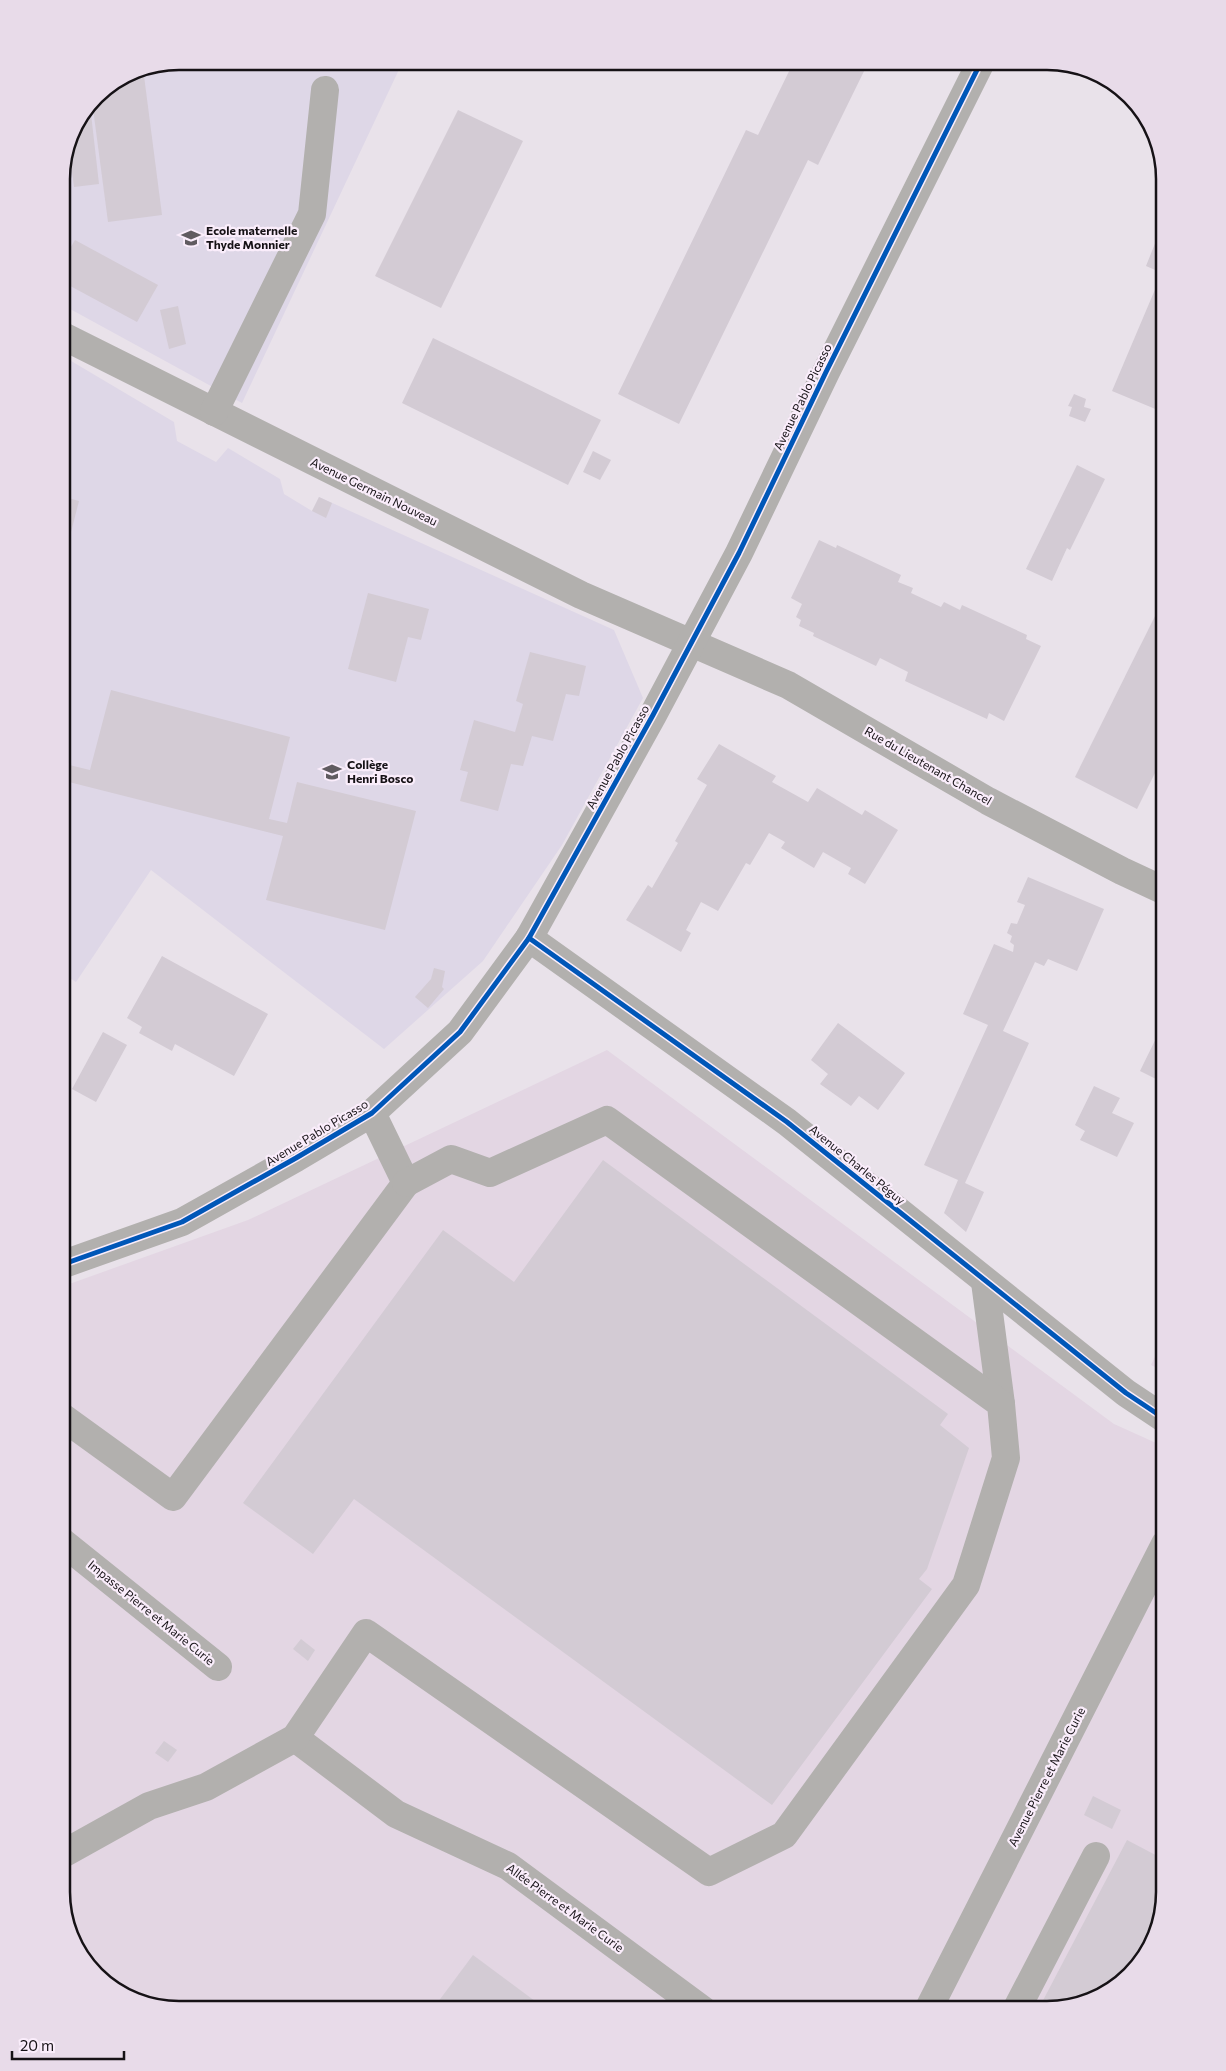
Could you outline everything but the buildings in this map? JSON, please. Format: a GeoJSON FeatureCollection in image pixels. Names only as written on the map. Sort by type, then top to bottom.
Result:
{"type":"FeatureCollection","features":[{"type":"Feature","properties":{"kind":"street","name":"Avenue Pablo Picasso"},"geometry":{"type":"LineString","coordinates":[[70,1263],[182,1222],[372,1113],[460,1032],[529,938],[654,715],[691,641],[739,553],[826,372],[976,70]]}},
{"type":"Feature","properties":{"kind":"street"},"geometry":{"type":"LineString","coordinates":[[214,412],[312,214],[326,90]]}},
{"type":"Feature","properties":{"kind":"street","name":"Avenue Germain Nouveau"},"geometry":{"type":"LineString","coordinates":[[70,338],[581,595],[691,641]]}},
{"type":"Feature","properties":{"kind":"street","name":"Rue du Lieutenant Chancel"},"geometry":{"type":"LineString","coordinates":[[691,641],[788,685],[988,801],[1122,871],[1156,886]]}},
{"type":"Feature","properties":{"kind":"street","name":"Avenue Charles Péguy"},"geometry":{"type":"LineString","coordinates":[[529,938],[787,1122],[1126,1394],[1156,1412]]}},
{"type":"Feature","properties":{"kind":"street"},"geometry":{"type":"LineString","coordinates":[[372,1113],[406,1183]]}},
{"type":"Feature","properties":{"kind":"street"},"geometry":{"type":"LineString","coordinates":[[70,1423],[173,1497],[406,1183],[451,1158],[490,1173],[607,1120],[1001,1404]]}},
{"type":"Feature","properties":{"kind":"street"},"geometry":{"type":"LineString","coordinates":[[70,1850],[149,1806],[206,1788],[295,1738],[366,1632],[710,1872],[784,1835],[966,1585],[1006,1458],[985,1282]]}},
{"type":"Feature","properties":{"kind":"street","name":"Impasse Pierre et Marie Curie"},"geometry":{"type":"LineString","coordinates":[[70,1548],[218,1667]]}},
{"type":"Feature","properties":{"kind":"street","name":"Avenue Pierre et Marie Curie"},"geometry":{"type":"LineString","coordinates":[[933,2001],[1156,1562]]}},
{"type":"Feature","properties":{"kind":"street","name":"Allée Pierre et Marie Curie"},"geometry":{"type":"LineString","coordinates":[[295,1738],[396,1814],[508,1866],[691,2001]]}},
{"type":"Feature","properties":{"kind":"street"},"geometry":{"type":"LineString","coordinates":[[1021,2001],[1096,1856]]}},
{"type":"Feature","properties":{"kind":"shaded area","name":"Ecole maternelle Thyde Monnier"},"geometry":{"type":"Polygon","coordinates":[[[171,70],[399,70],[242,403],[70,309],[70,171],[78,137],[92,112],[112,92],[137,78],[157,72],[171,70]]]}},
{"type":"Feature","properties":{"kind":"shaded area","name":"Collège Henri Bosco"},"geometry":{"type":"Polygon","coordinates":[[[70,360],[174,422],[177,441],[216,462],[228,448],[280,479],[284,494],[312,511],[319,497],[614,630],[643,698],[562,845],[483,961],[384,1049],[151,870],[76,982],[70,978],[70,360]]]}},
{"type":"Feature","properties":{"kind":"shaded area"},"geometry":{"type":"Polygon","coordinates":[[[607,1050],[1114,1424],[1156,1443],[1156,1892],[1155,1907],[1150,1927],[1138,1953],[1129,1964],[1108,1983],[1095,1990],[1069,1999],[1047,2001],[171,2001],[157,1999],[131,1990],[107,1974],[88,1953],[81,1940],[72,1914],[70,1892],[70,1284],[248,1220],[607,1050]]]}},
{"type":"Feature","properties":{"kind":"shaded area"},"geometry":{"type":"Polygon","coordinates":[[[1156,1354],[1156,1368],[1151,1365],[1156,1354]]]}},
{"type":"Feature","properties":{"kind":"cycle path"},"geometry":{"type":"LineString","coordinates":[[70,1262],[182,1222],[296,1158],[372,1113],[460,1032],[529,938],[653,715],[739,553],[826,372],[977,70]]}},
{"type":"Feature","properties":{"kind":"cycle path"},"geometry":{"type":"LineString","coordinates":[[529,938],[787,1122],[1126,1393],[1156,1413]]}},
{"type":"Feature","properties":{"kind":"place","name":"Ecole maternelle Thyde Monnier"},"geometry":{"type":"Point","coordinates":[191,238]}},
{"type":"Feature","properties":{"kind":"place","name":"Collège Henri Bosco"},"geometry":{"type":"Point","coordinates":[332,772]}}]}
